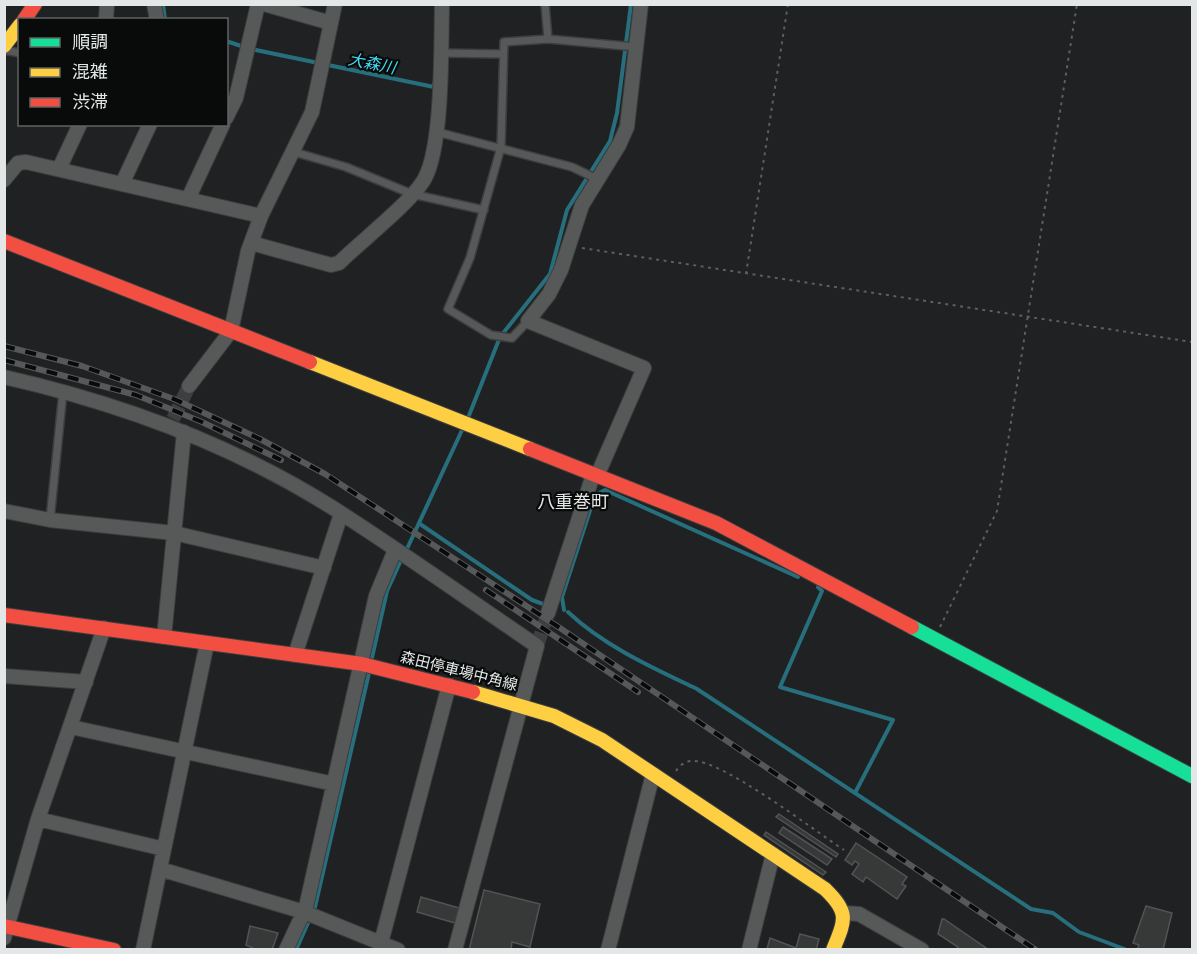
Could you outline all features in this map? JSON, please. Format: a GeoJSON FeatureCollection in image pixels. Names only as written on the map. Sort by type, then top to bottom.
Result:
{"type":"FeatureCollection","features":[{"type":"Feature","properties":{"kind":"street"},"geometry":{"type":"LineString","coordinates":[[25,18],[34,4]]}},
{"type":"Feature","properties":{"kind":"street"},"geometry":{"type":"LineString","coordinates":[[228,114],[236,98],[258,4]]}},
{"type":"Feature","properties":{"kind":"street"},"geometry":{"type":"LineString","coordinates":[[264,4],[331,23]]}},
{"type":"Feature","properties":{"kind":"street"},"geometry":{"type":"LineString","coordinates":[[189,386],[231,331],[251,243],[261,216],[312,112],[335,4]]}},
{"type":"Feature","properties":{"kind":"street"},"geometry":{"type":"LineString","coordinates":[[251,243],[331,265],[339,262],[412,194],[425,178],[437,132],[442,4]]}},
{"type":"Feature","properties":{"kind":"street"},"geometry":{"type":"LineString","coordinates":[[548,613],[595,476],[644,368],[528,321],[549,294],[561,270],[582,205],[595,178],[619,145],[627,127],[629,47],[641,4]]}},
{"type":"Feature","properties":{"kind":"street"},"geometry":{"type":"LineString","coordinates":[[4,48],[18,28]]}},
{"type":"Feature","properties":{"kind":"street"},"geometry":{"type":"LineString","coordinates":[[59,169],[79,126]]}},
{"type":"Feature","properties":{"kind":"street"},"geometry":{"type":"LineString","coordinates":[[122,184],[149,126]]}},
{"type":"Feature","properties":{"kind":"street"},"geometry":{"type":"LineString","coordinates":[[188,199],[222,126]]}},
{"type":"Feature","properties":{"kind":"street"},"geometry":{"type":"LineString","coordinates":[[4,180],[18,163],[26,162],[261,216]]}},
{"type":"Feature","properties":{"kind":"street"},"geometry":{"type":"LineString","coordinates":[[4,241],[716,523],[1192,776]]}},
{"type":"Feature","properties":{"kind":"street"},"geometry":{"type":"LineString","coordinates":[[4,377],[171,423],[184,432],[266,471],[341,514],[537,646],[454,950]]}},
{"type":"Feature","properties":{"kind":"street"},"geometry":{"type":"LineString","coordinates":[[164,637],[184,432]]}},
{"type":"Feature","properties":{"kind":"street"},"geometry":{"type":"LineString","coordinates":[[4,511],[50,520],[174,532],[324,568]]}},
{"type":"Feature","properties":{"kind":"street"},"geometry":{"type":"LineString","coordinates":[[295,655],[341,514]]}},
{"type":"Feature","properties":{"kind":"street"},"geometry":{"type":"LineString","coordinates":[[286,950],[304,912],[334,784],[369,666],[376,596],[395,550]]}},
{"type":"Feature","properties":{"kind":"street","name":"森田停車場中角線"},"geometry":{"type":"LineString","coordinates":[[4,615],[369,666],[520,704],[584,729],[668,783],[825,889],[842,905],[845,913]]}},
{"type":"Feature","properties":{"kind":"street"},"geometry":{"type":"LineString","coordinates":[[104,628],[38,819],[6,930],[114,950]]}},
{"type":"Feature","properties":{"kind":"street"},"geometry":{"type":"LineString","coordinates":[[143,950],[207,643]]}},
{"type":"Feature","properties":{"kind":"street"},"geometry":{"type":"LineString","coordinates":[[4,676],[86,682]]}},
{"type":"Feature","properties":{"kind":"street"},"geometry":{"type":"LineString","coordinates":[[381,943],[448,685]]}},
{"type":"Feature","properties":{"kind":"street"},"geometry":{"type":"LineString","coordinates":[[71,727],[334,784]]}},
{"type":"Feature","properties":{"kind":"street"},"geometry":{"type":"LineString","coordinates":[[608,950],[653,774]]}},
{"type":"Feature","properties":{"kind":"street"},"geometry":{"type":"LineString","coordinates":[[38,819],[164,849]]}},
{"type":"Feature","properties":{"kind":"street"},"geometry":{"type":"LineString","coordinates":[[749,950],[773,854]]}},
{"type":"Feature","properties":{"kind":"street"},"geometry":{"type":"LineString","coordinates":[[160,869],[304,912],[398,950]]}},
{"type":"Feature","properties":{"kind":"street"},"geometry":{"type":"LineString","coordinates":[[833,950],[845,913],[860,914],[922,950]]}},
{"type":"Feature","properties":{"kind":"lane"},"geometry":{"type":"LineString","coordinates":[[545,4],[548,39]]}},
{"type":"Feature","properties":{"kind":"lane"},"geometry":{"type":"LineString","coordinates":[[528,321],[512,338],[498,337],[448,309],[470,258],[501,147],[504,42],[548,39],[629,47]]}},
{"type":"Feature","properties":{"kind":"lane"},"geometry":{"type":"LineString","coordinates":[[440,53],[503,54]]}},
{"type":"Feature","properties":{"kind":"lane"},"geometry":{"type":"LineString","coordinates":[[437,132],[501,147],[595,178]]}},
{"type":"Feature","properties":{"kind":"lane"},"geometry":{"type":"LineString","coordinates":[[294,152],[346,167],[412,194],[484,210]]}},
{"type":"Feature","properties":{"kind":"lane"},"geometry":{"type":"LineString","coordinates":[[50,520],[63,392]]}},
{"type":"Feature","properties":{"kind":"path"},"geometry":{"type":"LineString","coordinates":[[746,274],[788,4]]}},
{"type":"Feature","properties":{"kind":"path"},"geometry":{"type":"LineString","coordinates":[[934,639],[997,511],[1077,4]]}},
{"type":"Feature","properties":{"kind":"path"},"geometry":{"type":"LineString","coordinates":[[568,246],[1192,342]]}},
{"type":"Feature","properties":{"kind":"path"},"geometry":{"type":"LineString","coordinates":[[668,783],[680,765],[691,761],[706,763],[728,773],[844,850]]}},
{"type":"Feature","properties":{"kind":"building"},"geometry":{"type":"Polygon","coordinates":[[[779,814],[838,854],[836,857],[776,817],[779,814]]]}},
{"type":"Feature","properties":{"kind":"building"},"geometry":{"type":"Polygon","coordinates":[[[783,827],[832,859],[827,865],[779,833],[783,827]]]}},
{"type":"Feature","properties":{"kind":"building"},"geometry":{"type":"Polygon","coordinates":[[[766,832],[826,872],[823,875],[764,835],[766,832]]]}},
{"type":"Feature","properties":{"kind":"building"},"geometry":{"type":"Polygon","coordinates":[[[856,843],[907,877],[902,884],[906,886],[897,899],[866,877],[863,882],[852,874],[859,864],[855,861],[852,865],[845,860],[856,843]]]}},
{"type":"Feature","properties":{"kind":"building"},"geometry":{"type":"Polygon","coordinates":[[[484,890],[540,904],[530,947],[512,942],[511,950],[469,950],[484,890]]]}},
{"type":"Feature","properties":{"kind":"building"},"geometry":{"type":"Polygon","coordinates":[[[421,897],[459,908],[455,923],[417,912],[421,897]]]}},
{"type":"Feature","properties":{"kind":"building"},"geometry":{"type":"Polygon","coordinates":[[[1146,906],[1172,913],[1163,950],[1137,950],[1139,945],[1133,943],[1146,906]]]}},
{"type":"Feature","properties":{"kind":"building"},"geometry":{"type":"Polygon","coordinates":[[[942,919],[989,950],[957,950],[958,947],[938,934],[942,919]]]}},
{"type":"Feature","properties":{"kind":"building"},"geometry":{"type":"Polygon","coordinates":[[[250,926],[278,933],[272,950],[257,950],[246,945],[250,926]]]}},
{"type":"Feature","properties":{"kind":"building"},"geometry":{"type":"Polygon","coordinates":[[[800,934],[819,939],[816,950],[767,949],[770,938],[796,948],[800,934]]]}},
{"type":"Feature","properties":{"kind":"waterway","name":"大森川"},"geometry":{"type":"LineString","coordinates":[[163,4],[165,18]]}},
{"type":"Feature","properties":{"kind":"waterway"},"geometry":{"type":"LineString","coordinates":[[468,418],[500,337],[550,274],[567,210],[610,141],[617,113],[631,4]]}},
{"type":"Feature","properties":{"kind":"waterway","name":"大森川"},"geometry":{"type":"LineString","coordinates":[[228,42],[244,47]]}},
{"type":"Feature","properties":{"kind":"waterway","name":"大森川"},"geometry":{"type":"LineString","coordinates":[[251,49],[434,87],[434,83]]}},
{"type":"Feature","properties":{"kind":"waterway"},"geometry":{"type":"LineString","coordinates":[[406,551],[463,428]]}},
{"type":"Feature","properties":{"kind":"waterway"},"geometry":{"type":"LineString","coordinates":[[564,610],[562,597],[595,495],[605,490],[798,577]]}},
{"type":"Feature","properties":{"kind":"waterway"},"geometry":{"type":"LineString","coordinates":[[420,524],[532,600],[543,604]]}},
{"type":"Feature","properties":{"kind":"waterway"},"geometry":{"type":"LineString","coordinates":[[371,662],[387,591],[402,558]]}},
{"type":"Feature","properties":{"kind":"waterway"},"geometry":{"type":"LineString","coordinates":[[818,587],[822,591],[780,687],[893,720],[855,793]]}},
{"type":"Feature","properties":{"kind":"waterway"},"geometry":{"type":"LineString","coordinates":[[568,612],[613,646],[697,689],[1031,909],[1053,913],[1079,932],[1127,950]]}},
{"type":"Feature","properties":{"kind":"waterway"},"geometry":{"type":"LineString","coordinates":[[296,950],[315,907],[369,673]]}},
{"type":"Feature","properties":{"kind":"tunnel"},"geometry":{"type":"LineString","coordinates":[[173,419],[189,386]]}},
{"type":"Feature","properties":{"kind":"tunnel"},"geometry":{"type":"LineString","coordinates":[[537,646],[548,613]]}},
{"type":"Feature","properties":{"kind":"railway"},"geometry":{"type":"LineString","coordinates":[[4,346],[82,366],[174,399],[260,439],[325,474],[560,628],[1036,950]]}},
{"type":"Feature","properties":{"kind":"railway"},"geometry":{"type":"LineString","coordinates":[[4,360],[136,395],[202,422],[281,460]]}},
{"type":"Feature","properties":{"kind":"railway"},"geometry":{"type":"LineString","coordinates":[[486,590],[638,692]]}},
{"type":"Feature","properties":{"kind":"traffic: fast"},"geometry":{"type":"LineString","coordinates":[[912,627],[1192,776]]}},
{"type":"Feature","properties":{"kind":"traffic: slow"},"geometry":{"type":"LineString","coordinates":[[4,46],[18,28]]}},
{"type":"Feature","properties":{"kind":"traffic: slow"},"geometry":{"type":"LineString","coordinates":[[310,362],[530,449]]}},
{"type":"Feature","properties":{"kind":"traffic: slow"},"geometry":{"type":"LineString","coordinates":[[473,692],[554,716],[602,740],[825,889],[838,904],[843,917],[833,950]]}},
{"type":"Feature","properties":{"kind":"traffic: jam"},"geometry":{"type":"LineString","coordinates":[[25,18],[35,4]]}},
{"type":"Feature","properties":{"kind":"traffic: jam"},"geometry":{"type":"LineString","coordinates":[[4,241],[310,362]]}},
{"type":"Feature","properties":{"kind":"traffic: jam"},"geometry":{"type":"LineString","coordinates":[[530,449],[716,523],[912,627]]}},
{"type":"Feature","properties":{"kind":"traffic: jam"},"geometry":{"type":"LineString","coordinates":[[4,615],[362,664],[473,692]]}},
{"type":"Feature","properties":{"kind":"traffic: jam"},"geometry":{"type":"LineString","coordinates":[[4,926],[114,950]]}},
{"type":"Feature","properties":{"kind":"district","name":"八重巻町"},"geometry":{"type":"Point","coordinates":[573,502]}}]}
